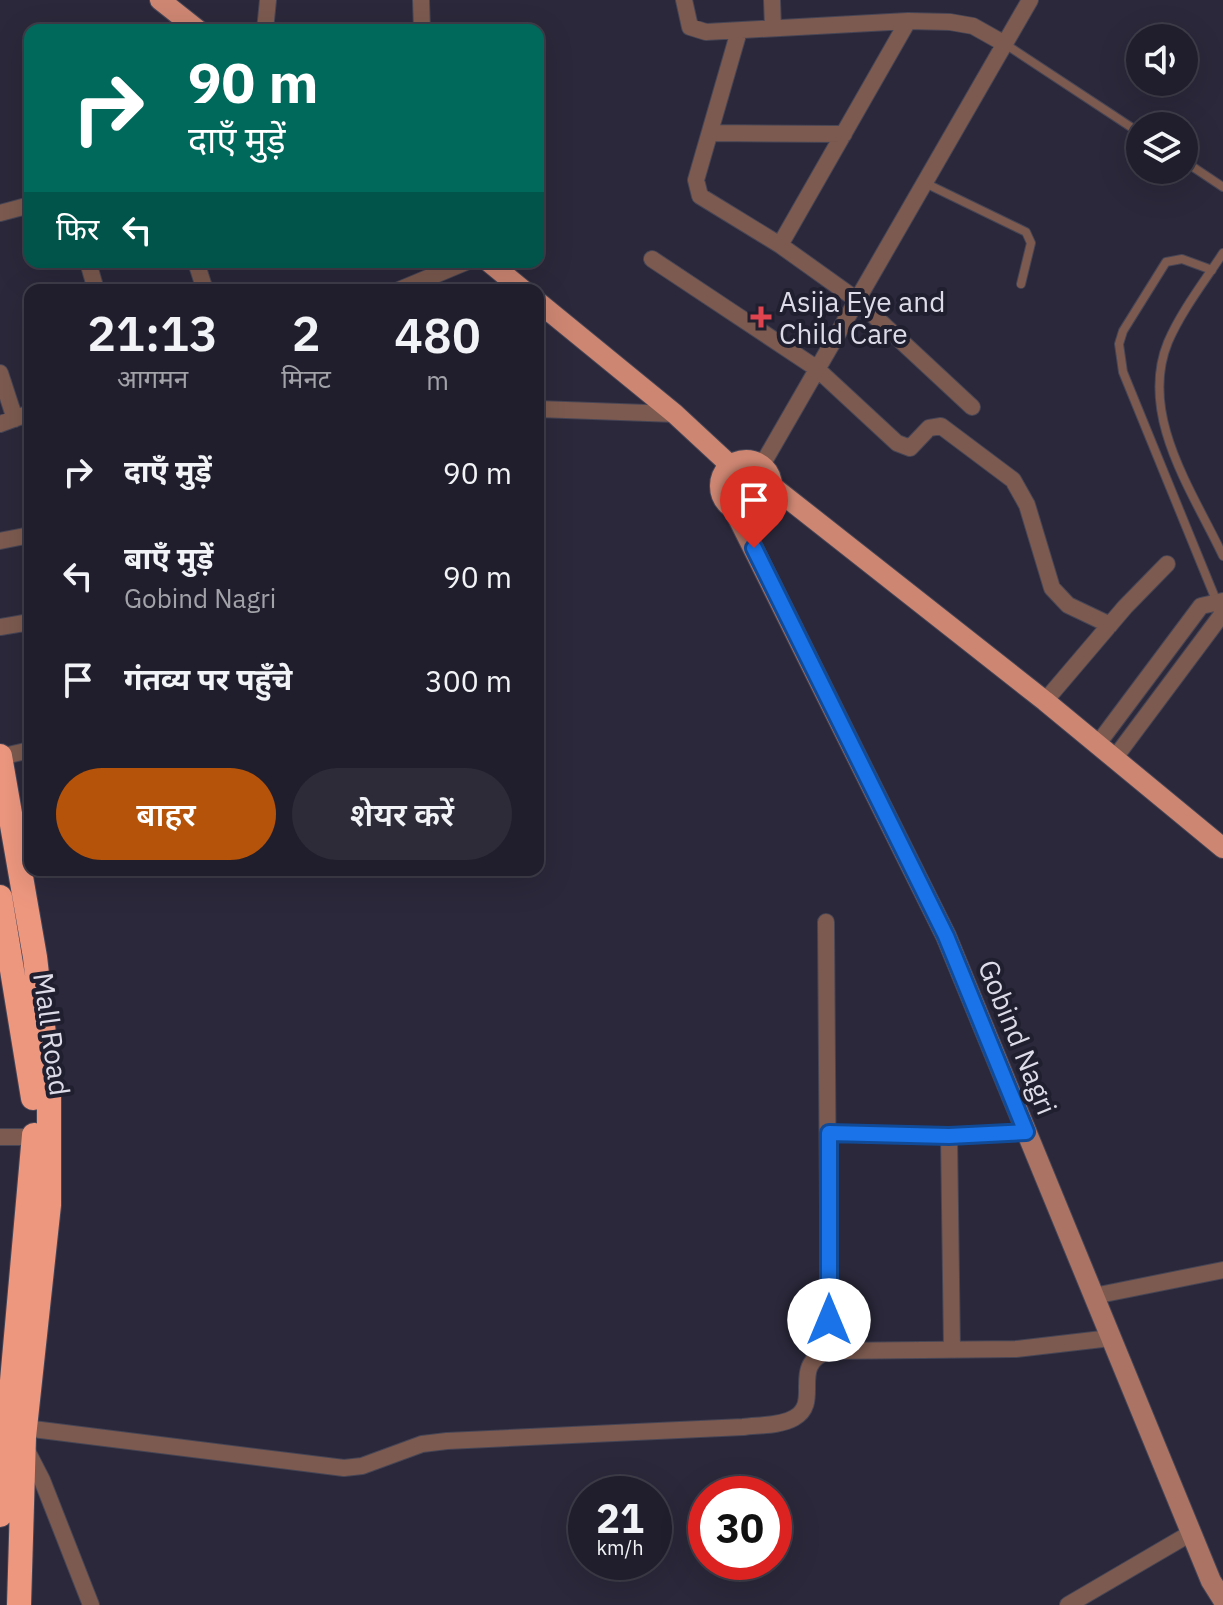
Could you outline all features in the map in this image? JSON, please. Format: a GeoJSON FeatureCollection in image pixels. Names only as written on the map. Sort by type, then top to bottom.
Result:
{"type":"FeatureCollection","features":[{"type":"Feature","properties":{"kind":"highway"},"geometry":{"type":"LineString","coordinates":[[0,757],[22,834]]}},
{"type":"Feature","properties":{"kind":"highway"},"geometry":{"type":"LineString","coordinates":[[19,1605],[32,1481],[24,1436],[49,1205],[49,1077],[26,876]]}},
{"type":"Feature","properties":{"kind":"highway","name":"Mall Road"},"geometry":{"type":"LineString","coordinates":[[0,897],[33,1078],[34,1137],[0,1515]]}},
{"type":"Feature","properties":{"kind":"main road"},"geometry":{"type":"LineString","coordinates":[[160,0],[190,24]]}},
{"type":"Feature","properties":{"kind":"main road"},"geometry":{"type":"LineString","coordinates":[[496,268],[516,284]]}},
{"type":"Feature","properties":{"kind":"main road"},"geometry":{"type":"LineString","coordinates":[[544,307],[675,414],[730,465]]}},
{"type":"Feature","properties":{"kind":"main road"},"geometry":{"type":"LineString","coordinates":[[772,486],[766,503],[750,511],[733,508],[722,496],[720,487],[730,465],[746,460],[762,465],[772,486],[1045,701],[1223,848]]}},
{"type":"Feature","properties":{"kind":"street"},"geometry":{"type":"LineString","coordinates":[[266,24],[268,0]]}},
{"type":"Feature","properties":{"kind":"street"},"geometry":{"type":"LineString","coordinates":[[421,0],[422,24]]}},
{"type":"Feature","properties":{"kind":"street"},"geometry":{"type":"LineString","coordinates":[[684,0],[690,27],[706,32],[908,21],[964,23],[1005,44]]}},
{"type":"Feature","properties":{"kind":"street"},"geometry":{"type":"LineString","coordinates":[[772,0],[773,28]]}},
{"type":"Feature","properties":{"kind":"street"},"geometry":{"type":"LineString","coordinates":[[762,465],[1030,0]]}},
{"type":"Feature","properties":{"kind":"street"},"geometry":{"type":"LineString","coordinates":[[780,245],[908,21]]}},
{"type":"Feature","properties":{"kind":"street"},"geometry":{"type":"LineString","coordinates":[[739,31],[696,180],[700,196],[780,245],[857,300],[972,407]]}},
{"type":"Feature","properties":{"kind":"street"},"geometry":{"type":"LineString","coordinates":[[711,133],[844,134]]}},
{"type":"Feature","properties":{"kind":"street"},"geometry":{"type":"LineString","coordinates":[[0,213],[24,207]]}},
{"type":"Feature","properties":{"kind":"street"},"geometry":{"type":"LineString","coordinates":[[652,259],[816,368],[906,448],[914,447],[929,428],[941,426],[1005,472],[1027,505],[1052,588],[1068,605],[1110,625]]}},
{"type":"Feature","properties":{"kind":"street"},"geometry":{"type":"LineString","coordinates":[[431,284],[456,268]]}},
{"type":"Feature","properties":{"kind":"street"},"geometry":{"type":"LineString","coordinates":[[0,373],[15,419]]}},
{"type":"Feature","properties":{"kind":"street"},"geometry":{"type":"LineString","coordinates":[[544,409],[675,414]]}},
{"type":"Feature","properties":{"kind":"street","name":"Gobind Nagri"},"geometry":{"type":"LineString","coordinates":[[733,508],[946,936],[1211,1581],[1223,1600]]}},
{"type":"Feature","properties":{"kind":"street"},"geometry":{"type":"LineString","coordinates":[[0,541],[24,536]]}},
{"type":"Feature","properties":{"kind":"street"},"geometry":{"type":"LineString","coordinates":[[1045,701],[1167,564]]}},
{"type":"Feature","properties":{"kind":"street"},"geometry":{"type":"LineString","coordinates":[[1097,745],[1201,606],[1221,605]]}},
{"type":"Feature","properties":{"kind":"street"},"geometry":{"type":"LineString","coordinates":[[1114,759],[1221,605]]}},
{"type":"Feature","properties":{"kind":"street"},"geometry":{"type":"LineString","coordinates":[[0,627],[24,623]]}},
{"type":"Feature","properties":{"kind":"street"},"geometry":{"type":"LineString","coordinates":[[0,757],[24,751]]}},
{"type":"Feature","properties":{"kind":"street"},"geometry":{"type":"LineString","coordinates":[[826,922],[829,1351]]}},
{"type":"Feature","properties":{"kind":"street"},"geometry":{"type":"LineString","coordinates":[[829,1133],[949,1136],[1026,1132]]}},
{"type":"Feature","properties":{"kind":"street"},"geometry":{"type":"LineString","coordinates":[[949,1136],[952,1350]]}},
{"type":"Feature","properties":{"kind":"street"},"geometry":{"type":"LineString","coordinates":[[0,1137],[34,1137]]}},
{"type":"Feature","properties":{"kind":"street"},"geometry":{"type":"LineString","coordinates":[[1094,1296],[1223,1270]]}},
{"type":"Feature","properties":{"kind":"street"},"geometry":{"type":"LineString","coordinates":[[24,1436],[344,1468],[435,1442],[743,1427],[783,1422],[795,1418],[803,1408],[808,1365],[816,1356],[829,1351],[1041,1347],[1111,1338]]}},
{"type":"Feature","properties":{"kind":"street"},"geometry":{"type":"LineString","coordinates":[[32,1481],[91,1605]]}},
{"type":"Feature","properties":{"kind":"street"},"geometry":{"type":"LineString","coordinates":[[1068,1605],[1191,1533]]}},
{"type":"Feature","properties":{"kind":"lane"},"geometry":{"type":"LineString","coordinates":[[1005,44],[1126,124]]}},
{"type":"Feature","properties":{"kind":"lane"},"geometry":{"type":"LineString","coordinates":[[1198,170],[1223,187]]}},
{"type":"Feature","properties":{"kind":"lane"},"geometry":{"type":"LineString","coordinates":[[924,182],[1026,232],[1031,243],[1021,284]]}},
{"type":"Feature","properties":{"kind":"lane"},"geometry":{"type":"LineString","coordinates":[[1223,253],[1169,341],[1163,357],[1158,399],[1174,452],[1223,556]]}},
{"type":"Feature","properties":{"kind":"lane"},"geometry":{"type":"LineString","coordinates":[[1212,270],[1182,259],[1166,262],[1123,331],[1119,344],[1123,372],[1221,605]]}},
{"type":"Feature","properties":{"kind":"place","name":"Asija Eye and Child Care"},"geometry":{"type":"Point","coordinates":[761,317]}},
{"type":"Feature","properties":{"kind":"route"},"geometry":{"type":"LineString","coordinates":[[754,548],[946,936],[1026,1132],[949,1136],[829,1133],[829,1320]]}}]}
